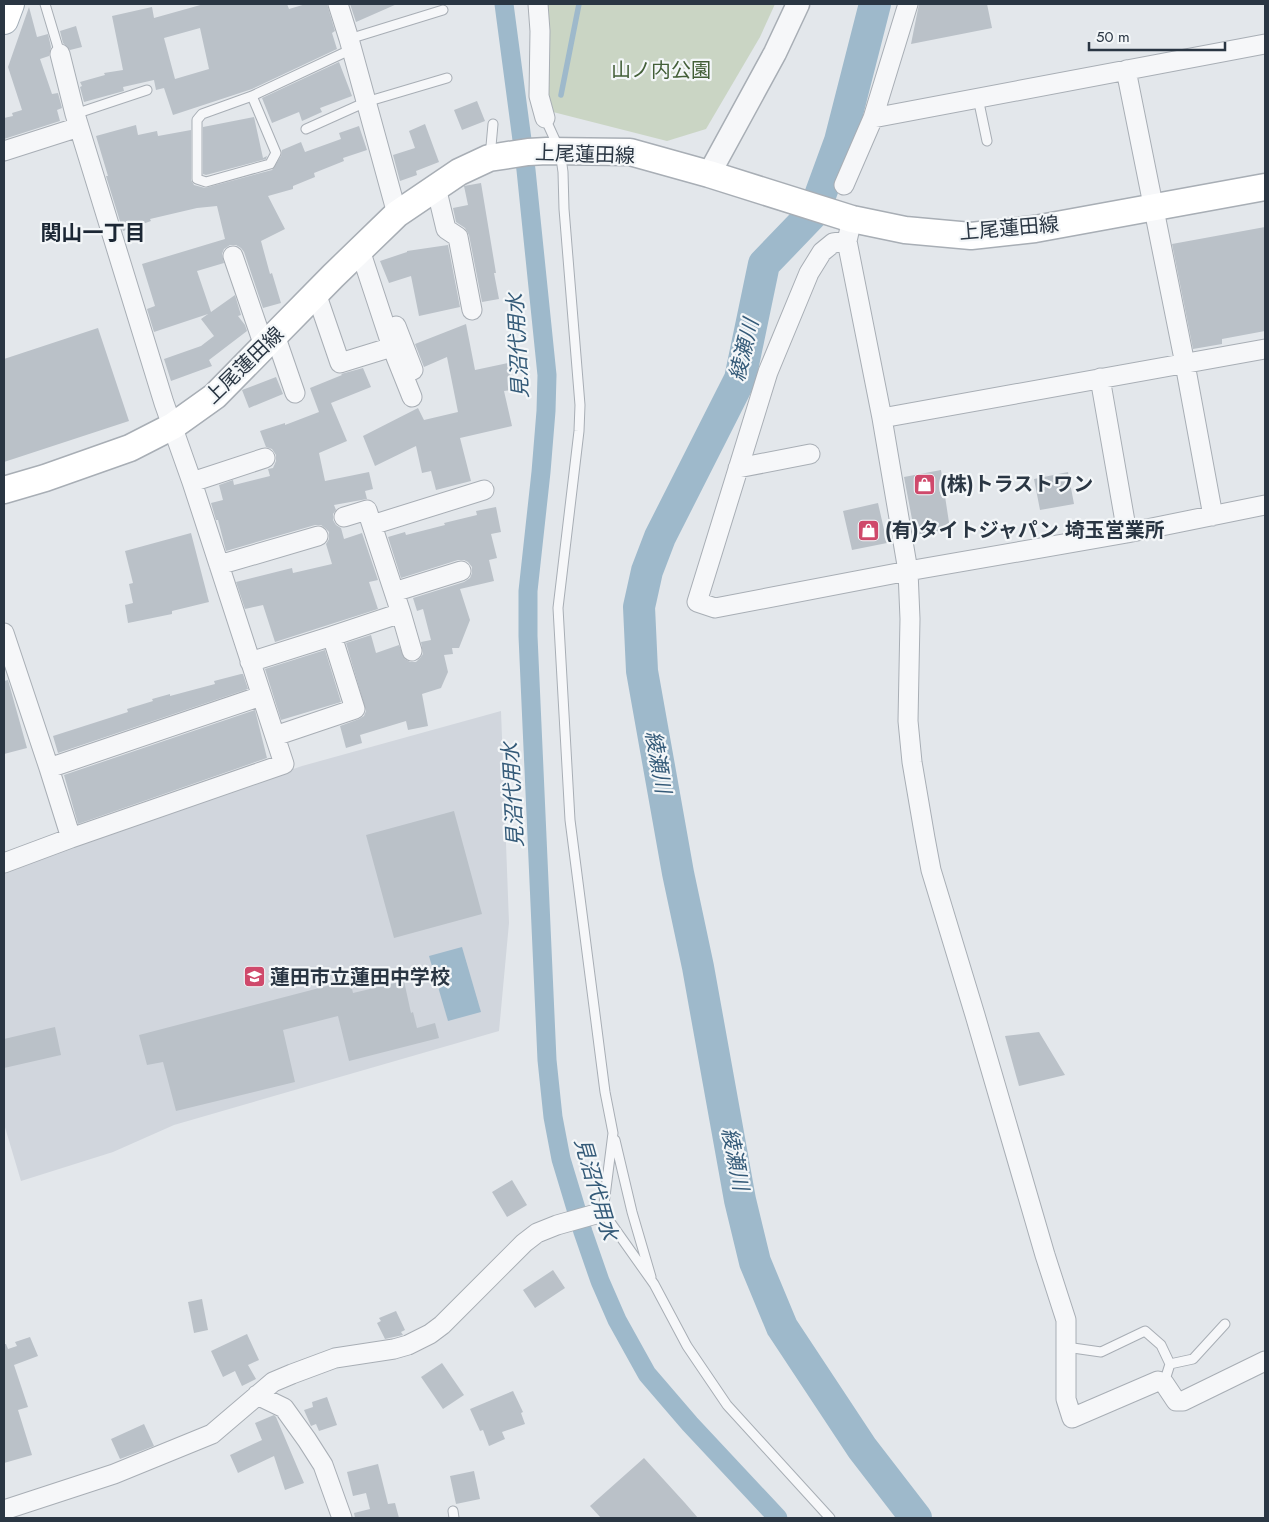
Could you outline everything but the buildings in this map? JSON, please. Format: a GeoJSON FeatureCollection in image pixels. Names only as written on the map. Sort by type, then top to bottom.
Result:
{"type":"FeatureCollection","features":[{"type":"Feature","properties":{"kind":"main road"},"geometry":{"type":"LineString","coordinates":[[4,20],[10,4]]}},
{"type":"Feature","properties":{"kind":"main road","name":"上尾蓮田線"},"geometry":{"type":"LineString","coordinates":[[4,490],[46,478],[130,448],[173,426],[215,396],[397,214],[459,172],[494,157],[553,151],[630,152],[709,174],[842,224],[970,236],[1036,229],[1265,187]]}},
{"type":"Feature","properties":{"kind":"street"},"geometry":{"type":"LineString","coordinates":[[338,4],[397,214]]}},
{"type":"Feature","properties":{"kind":"street"},"geometry":{"type":"LineString","coordinates":[[538,4],[540,31],[539,96],[546,118]]}},
{"type":"Feature","properties":{"kind":"street"},"geometry":{"type":"LineString","coordinates":[[709,174],[775,53],[798,4]]}},
{"type":"Feature","properties":{"kind":"street"},"geometry":{"type":"LineString","coordinates":[[844,185],[873,118],[908,4]]}},
{"type":"Feature","properties":{"kind":"street"},"geometry":{"type":"LineString","coordinates":[[873,118],[1265,44]]}},
{"type":"Feature","properties":{"kind":"street"},"geometry":{"type":"LineString","coordinates":[[4,863],[284,764],[192,482],[164,403],[77,120],[60,54]]}},
{"type":"Feature","properties":{"kind":"street"},"geometry":{"type":"LineString","coordinates":[[1126,70],[1185,364],[1213,516]]}},
{"type":"Feature","properties":{"kind":"street"},"geometry":{"type":"LineString","coordinates":[[4,151],[77,120]]}},
{"type":"Feature","properties":{"kind":"street"},"geometry":{"type":"LineString","coordinates":[[436,187],[446,228],[458,238],[472,310]]}},
{"type":"Feature","properties":{"kind":"street"},"geometry":{"type":"LineString","coordinates":[[842,224],[882,418],[908,570],[910,618],[908,721],[912,762],[928,854],[1020,1170],[1066,1320],[1066,1400],[1072,1418],[1158,1381],[1164,1383],[1176,1401],[1183,1401],[1265,1361]]}},
{"type":"Feature","properties":{"kind":"street"},"geometry":{"type":"LineString","coordinates":[[842,224],[833,244],[822,252],[809,274],[768,372],[697,602],[715,608],[908,570],[1127,533],[1265,505]]}},
{"type":"Feature","properties":{"kind":"street"},"geometry":{"type":"LineString","coordinates":[[364,246],[392,347],[412,397]]}},
{"type":"Feature","properties":{"kind":"street"},"geometry":{"type":"LineString","coordinates":[[364,246],[374,266],[413,370]]}},
{"type":"Feature","properties":{"kind":"street"},"geometry":{"type":"LineString","coordinates":[[233,256],[295,393]]}},
{"type":"Feature","properties":{"kind":"street"},"geometry":{"type":"LineString","coordinates":[[316,293],[340,364],[392,347]]}},
{"type":"Feature","properties":{"kind":"street"},"geometry":{"type":"LineString","coordinates":[[882,418],[1265,349]]}},
{"type":"Feature","properties":{"kind":"street"},"geometry":{"type":"LineString","coordinates":[[1100,378],[1127,533]]}},
{"type":"Feature","properties":{"kind":"street"},"geometry":{"type":"LineString","coordinates":[[738,468],[810,454]]}},
{"type":"Feature","properties":{"kind":"street"},"geometry":{"type":"LineString","coordinates":[[192,482],[265,458]]}},
{"type":"Feature","properties":{"kind":"street"},"geometry":{"type":"LineString","coordinates":[[372,525],[484,490]]}},
{"type":"Feature","properties":{"kind":"street"},"geometry":{"type":"LineString","coordinates":[[344,517],[367,510],[412,651]]}},
{"type":"Feature","properties":{"kind":"street"},"geometry":{"type":"LineString","coordinates":[[219,565],[318,536]]}},
{"type":"Feature","properties":{"kind":"street"},"geometry":{"type":"LineString","coordinates":[[394,592],[461,571]]}},
{"type":"Feature","properties":{"kind":"street"},"geometry":{"type":"LineString","coordinates":[[250,662],[401,613]]}},
{"type":"Feature","properties":{"kind":"street"},"geometry":{"type":"LineString","coordinates":[[4,633],[71,838]]}},
{"type":"Feature","properties":{"kind":"street"},"geometry":{"type":"LineString","coordinates":[[275,736],[355,709],[332,636]]}},
{"type":"Feature","properties":{"kind":"street"},"geometry":{"type":"LineString","coordinates":[[49,768],[262,696]]}},
{"type":"Feature","properties":{"kind":"street"},"geometry":{"type":"LineString","coordinates":[[4,1510],[114,1474],[212,1434],[238,1414],[273,1382],[335,1358],[394,1349],[408,1345],[430,1334],[463,1305],[524,1243],[537,1233],[597,1213]]}},
{"type":"Feature","properties":{"kind":"street"},"geometry":{"type":"LineString","coordinates":[[257,1395],[284,1408],[307,1440],[323,1465],[342,1518]]}},
{"type":"Feature","properties":{"kind":"street"},"geometry":{"type":"LineString","coordinates":[[4,1514],[5,1518]]}},
{"type":"Feature","properties":{"kind":"lane"},"geometry":{"type":"LineString","coordinates":[[45,4],[60,54]]}},
{"type":"Feature","properties":{"kind":"lane"},"geometry":{"type":"LineString","coordinates":[[252,96],[276,153],[270,164],[206,182],[197,179],[197,120],[202,114],[252,96],[350,44],[443,10]]}},
{"type":"Feature","properties":{"kind":"lane"},"geometry":{"type":"LineString","coordinates":[[306,129],[366,102],[447,78]]}},
{"type":"Feature","properties":{"kind":"lane"},"geometry":{"type":"LineString","coordinates":[[77,120],[147,90]]}},
{"type":"Feature","properties":{"kind":"lane"},"geometry":{"type":"LineString","coordinates":[[978,98],[986,141]]}},
{"type":"Feature","properties":{"kind":"lane"},"geometry":{"type":"LineString","coordinates":[[546,118],[553,151],[563,172],[564,209],[580,405],[579,431],[558,608],[570,820],[613,1133],[632,1212],[654,1284]]}},
{"type":"Feature","properties":{"kind":"lane"},"geometry":{"type":"LineString","coordinates":[[493,124],[494,157]]}},
{"type":"Feature","properties":{"kind":"lane"},"geometry":{"type":"LineString","coordinates":[[613,1133],[597,1213],[654,1284],[687,1346],[727,1405],[745,1427],[830,1518]]}},
{"type":"Feature","properties":{"kind":"lane"},"geometry":{"type":"LineString","coordinates":[[1170,1364],[1193,1359],[1225,1324]]}},
{"type":"Feature","properties":{"kind":"lane"},"geometry":{"type":"LineString","coordinates":[[1066,1347],[1101,1352],[1145,1331],[1161,1346],[1170,1364],[1164,1383]]}},
{"type":"Feature","properties":{"kind":"shaded area","name":"蓮田市立蓮田中学校"},"geometry":{"type":"Polygon","coordinates":[[[501,711],[509,923],[499,1031],[174,1125],[113,1152],[21,1181],[4,1124],[4,869],[302,766],[501,711]]]}},
{"type":"Feature","properties":{"kind":"green space","name":"山ノ内公園"},"geometry":{"type":"Polygon","coordinates":[[[543,4],[775,4],[760,37],[706,129],[667,141],[553,112],[547,87],[543,4]]]}},
{"type":"Feature","properties":{"kind":"water"},"geometry":{"type":"Polygon","coordinates":[[[462,947],[481,1012],[448,1021],[429,956],[462,947]]]}},
{"type":"Feature","properties":{"kind":"waterway","name":"見沼代用水"},"geometry":{"type":"LineString","coordinates":[[504,4],[526,170],[547,375],[541,472],[528,591],[528,636],[547,1060],[553,1117],[561,1159],[600,1281],[617,1320],[647,1374],[690,1424],[778,1518]]}},
{"type":"Feature","properties":{"kind":"waterway"},"geometry":{"type":"LineString","coordinates":[[561,95],[579,4]]}},
{"type":"Feature","properties":{"kind":"waterway","name":"綾瀬川"},"geometry":{"type":"LineString","coordinates":[[875,4],[840,141],[814,212],[764,264],[740,379],[660,537],[647,571],[639,607],[642,671],[740,1200],[755,1262],[782,1327],[862,1448],[916,1518]]}},
{"type":"Feature","properties":{"kind":"place","name":"(株)トラストワン"},"geometry":{"type":"Point","coordinates":[924,484]}},
{"type":"Feature","properties":{"kind":"place","name":"(有)タイトジャパン 埼玉営業所"},"geometry":{"type":"Point","coordinates":[869,530]}},
{"type":"Feature","properties":{"kind":"place","name":"蓮田市立蓮田中学校"},"geometry":{"type":"Point","coordinates":[254,977]}},
{"type":"Feature","properties":{"kind":"district","name":"関山一丁目"},"geometry":{"type":"Point","coordinates":[93,233]}}]}
